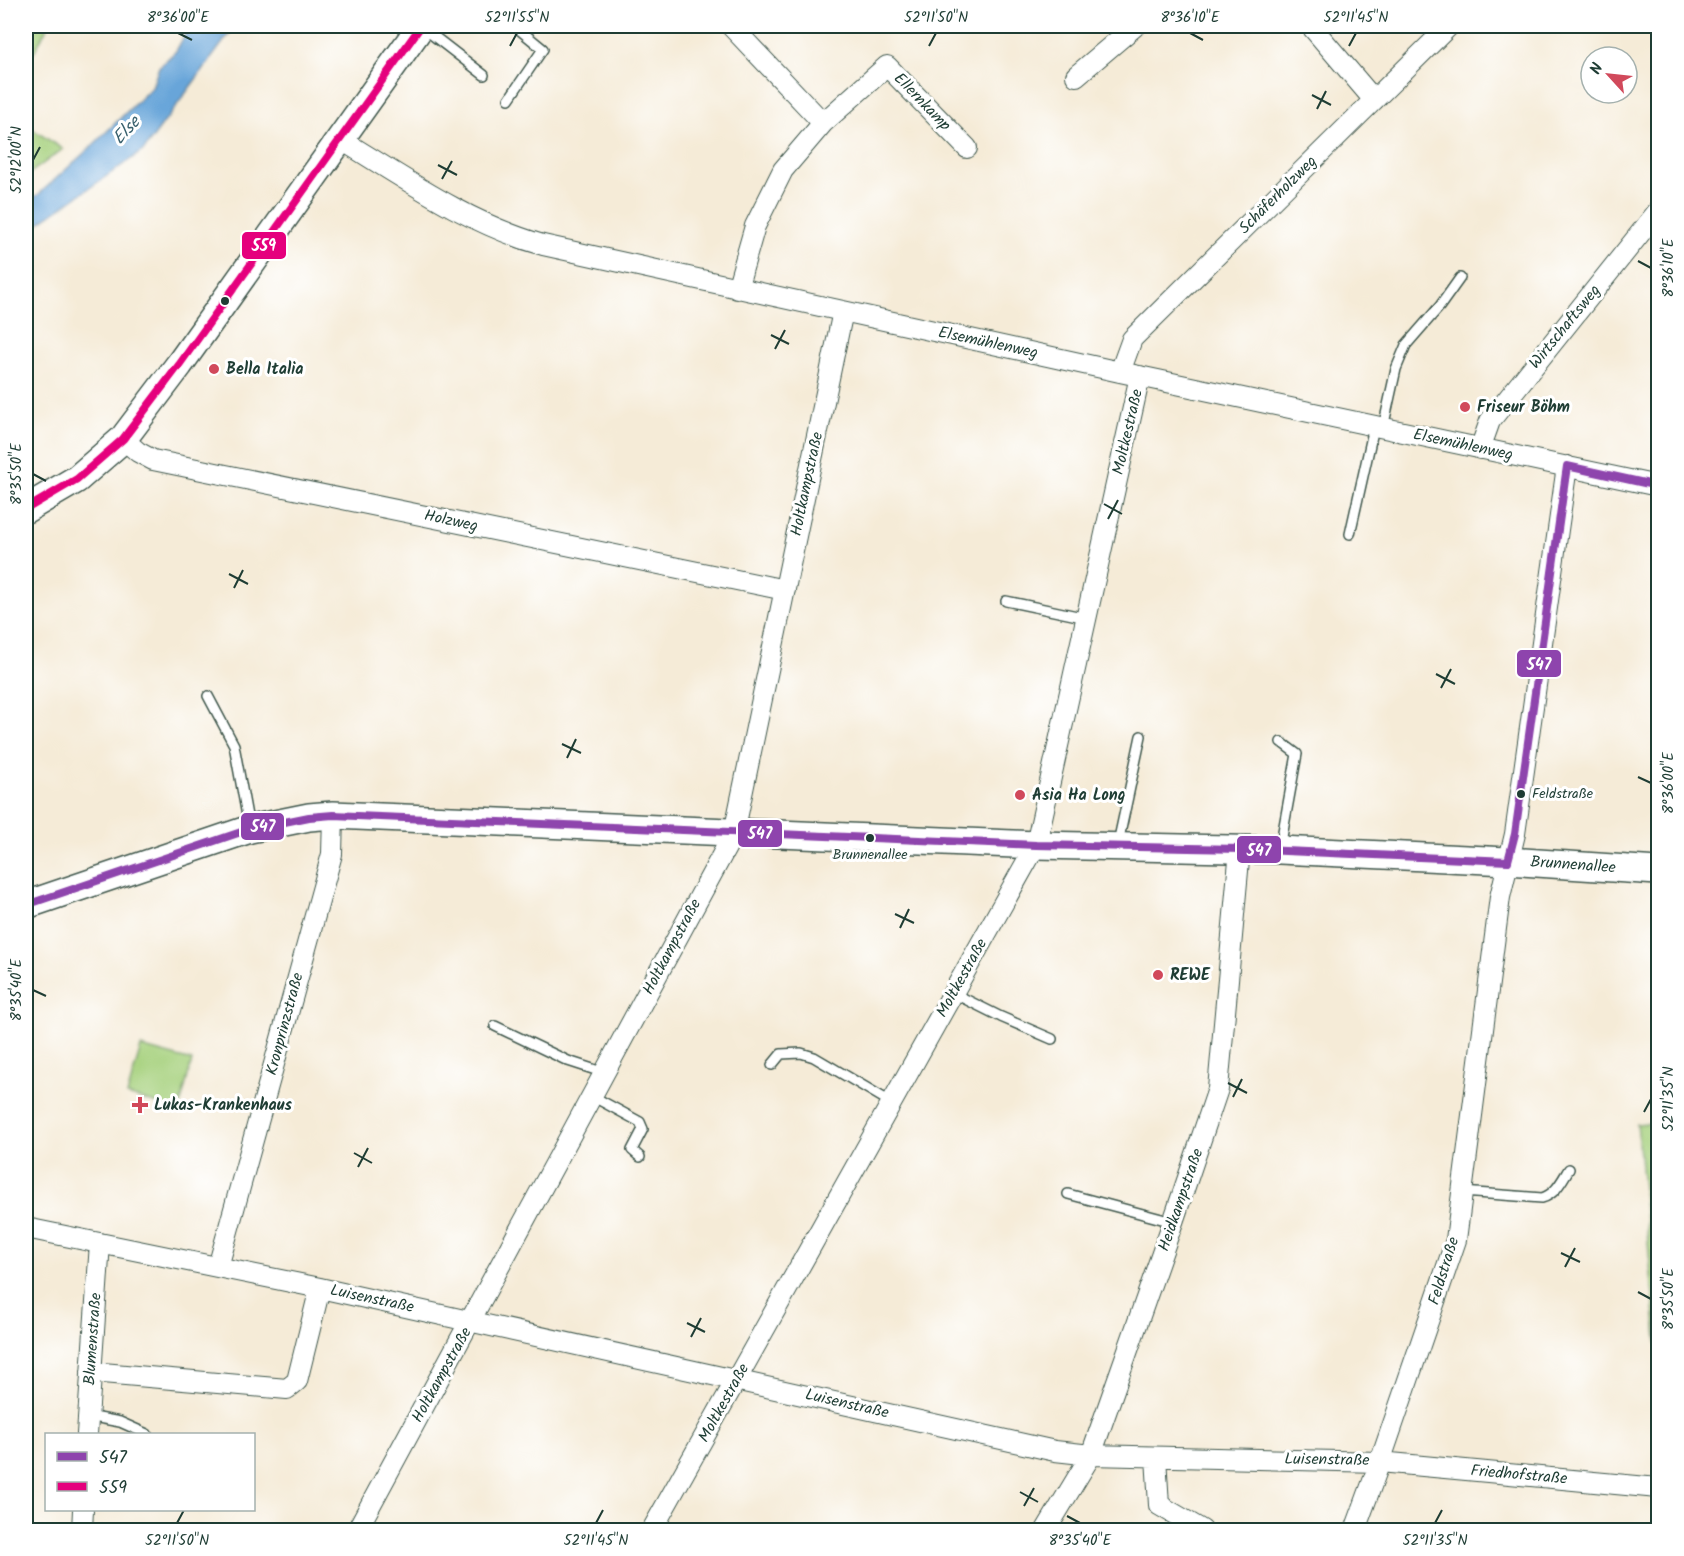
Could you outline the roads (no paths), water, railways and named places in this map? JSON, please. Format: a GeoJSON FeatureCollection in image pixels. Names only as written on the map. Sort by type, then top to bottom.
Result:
{"type":"FeatureCollection","features":[{"type":"Feature","properties":{"kind":"street"},"geometry":{"type":"LineString","coordinates":[[26,509],[77,480],[123,439],[179,366],[421,26]]}},
{"type":"Feature","properties":{"kind":"street"},"geometry":{"type":"LineString","coordinates":[[731,26],[823,123]]}},
{"type":"Feature","properties":{"kind":"street"},"geometry":{"type":"LineString","coordinates":[[1076,76],[1133,26]]}},
{"type":"Feature","properties":{"kind":"street"},"geometry":{"type":"LineString","coordinates":[[1311,26],[1374,100]]}},
{"type":"Feature","properties":{"kind":"street","name":"Schäferholzweg"},"geometry":{"type":"LineString","coordinates":[[1120,372],[1132,339],[1449,26]]}},
{"type":"Feature","properties":{"kind":"street","name":"Ellernkamp"},"geometry":{"type":"LineString","coordinates":[[737,289],[755,226],[783,170],[823,123],[887,66],[967,148]]}},
{"type":"Feature","properties":{"kind":"street","name":"Elsemühlenweg"},"geometry":{"type":"LineString","coordinates":[[340,139],[469,217],[522,239],[737,289],[1659,486]]}},
{"type":"Feature","properties":{"kind":"street","name":"Wirtschaftsweg"},"geometry":{"type":"LineString","coordinates":[[1480,448],[1490,421],[1659,211]]}},
{"type":"Feature","properties":{"kind":"street","name":"Holtkampstraße"},"geometry":{"type":"LineString","coordinates":[[357,1530],[734,832],[843,311]]}},
{"type":"Feature","properties":{"kind":"street","name":"Moltkestraße"},"geometry":{"type":"LineString","coordinates":[[652,1530],[1036,845],[1140,376]]}},
{"type":"Feature","properties":{"kind":"street","name":"Holzweg"},"geometry":{"type":"LineString","coordinates":[[123,439],[138,452],[153,460],[785,590]]}},
{"type":"Feature","properties":{"kind":"street","name":"Feldstraße"},"geometry":{"type":"LineString","coordinates":[[1355,1530],[1456,1240],[1500,897],[1515,834],[1567,466]]}},
{"type":"Feature","properties":{"kind":"street","name":"Brunnenallee"},"geometry":{"type":"LineString","coordinates":[[26,905],[250,829],[309,817],[333,815],[1036,845],[1280,850],[1659,871]]}},
{"type":"Feature","properties":{"kind":"street","name":"Kronprinzstraße"},"geometry":{"type":"LineString","coordinates":[[218,1267],[332,854],[333,815]]}},
{"type":"Feature","properties":{"kind":"street","name":"Heidkampstraße"},"geometry":{"type":"LineString","coordinates":[[1046,1530],[1090,1455],[1218,1089],[1240,849]]}},
{"type":"Feature","properties":{"kind":"street","name":"Luisenstraße"},"geometry":{"type":"LineString","coordinates":[[26,1228],[320,1288],[738,1379],[1055,1452],[1090,1455],[1380,1462]]}},
{"type":"Feature","properties":{"kind":"street","name":"Blumenstraße"},"geometry":{"type":"LineString","coordinates":[[88,1425],[100,1243]]}},
{"type":"Feature","properties":{"kind":"street","name":"Luisenstraße"},"geometry":{"type":"LineString","coordinates":[[91,1372],[287,1389],[297,1381],[320,1288]]}},
{"type":"Feature","properties":{"kind":"street"},"geometry":{"type":"LineString","coordinates":[[1156,1456],[1159,1505],[1202,1530]]}},
{"type":"Feature","properties":{"kind":"street","name":"Friedhofstraße"},"geometry":{"type":"LineString","coordinates":[[1380,1462],[1659,1488]]}},
{"type":"Feature","properties":{"kind":"street"},"geometry":{"type":"LineString","coordinates":[[82,1530],[83,1511]]}},
{"type":"Feature","properties":{"kind":"lane"},"geometry":{"type":"LineString","coordinates":[[421,26],[484,75]]}},
{"type":"Feature","properties":{"kind":"lane"},"geometry":{"type":"LineString","coordinates":[[509,99],[543,49],[515,26]]}},
{"type":"Feature","properties":{"kind":"lane"},"geometry":{"type":"LineString","coordinates":[[1350,534],[1378,427],[1406,345],[1440,306],[1460,278]]}},
{"type":"Feature","properties":{"kind":"lane"},"geometry":{"type":"LineString","coordinates":[[1006,601],[1087,618]]}},
{"type":"Feature","properties":{"kind":"lane"},"geometry":{"type":"LineString","coordinates":[[208,696],[234,745],[250,829]]}},
{"type":"Feature","properties":{"kind":"lane"},"geometry":{"type":"LineString","coordinates":[[1117,846],[1141,736]]}},
{"type":"Feature","properties":{"kind":"lane"},"geometry":{"type":"LineString","coordinates":[[1280,850],[1298,754],[1281,741]]}},
{"type":"Feature","properties":{"kind":"lane"},"geometry":{"type":"LineString","coordinates":[[953,993],[1052,1039]]}},
{"type":"Feature","properties":{"kind":"lane"},"geometry":{"type":"LineString","coordinates":[[495,1026],[568,1061],[605,1072]]}},
{"type":"Feature","properties":{"kind":"lane"},"geometry":{"type":"LineString","coordinates":[[772,1065],[781,1054],[801,1053],[814,1057],[892,1103]]}},
{"type":"Feature","properties":{"kind":"lane"},"geometry":{"type":"LineString","coordinates":[[592,1096],[640,1122],[643,1129],[632,1150],[640,1157]]}},
{"type":"Feature","properties":{"kind":"lane"},"geometry":{"type":"LineString","coordinates":[[1462,1191],[1542,1198],[1549,1196],[1555,1190],[1569,1169]]}},
{"type":"Feature","properties":{"kind":"lane"},"geometry":{"type":"LineString","coordinates":[[1068,1194],[1173,1222]]}},
{"type":"Feature","properties":{"kind":"lane"},"geometry":{"type":"LineString","coordinates":[[88,1425],[120,1422],[145,1433]]}},
{"type":"Feature","properties":{"kind":"water","name":"Else"},"geometry":{"type":"Polygon","coordinates":[[[190,26],[235,26],[144,150],[26,232],[26,203],[93,145],[152,87],[159,67],[176,51],[190,26]]]}},
{"type":"Feature","properties":{"kind":"place","name":"Bella Italia"},"geometry":{"type":"Point","coordinates":[214,369]}},
{"type":"Feature","properties":{"kind":"place","name":"Friseur Böhm"},"geometry":{"type":"Point","coordinates":[1465,407]}},
{"type":"Feature","properties":{"kind":"place","name":"Feldstraße"},"geometry":{"type":"Point","coordinates":[1521,794]}},
{"type":"Feature","properties":{"kind":"place","name":"Asia Ha Long"},"geometry":{"type":"Point","coordinates":[1020,795]}},
{"type":"Feature","properties":{"kind":"place","name":"Brunnenallee"},"geometry":{"type":"Point","coordinates":[870,838]}},
{"type":"Feature","properties":{"kind":"place","name":"REWE"},"geometry":{"type":"Point","coordinates":[1158,975]}},
{"type":"Feature","properties":{"kind":"place","name":"Lukas-Krankenhaus"},"geometry":{"type":"Point","coordinates":[140,1105]}}]}
